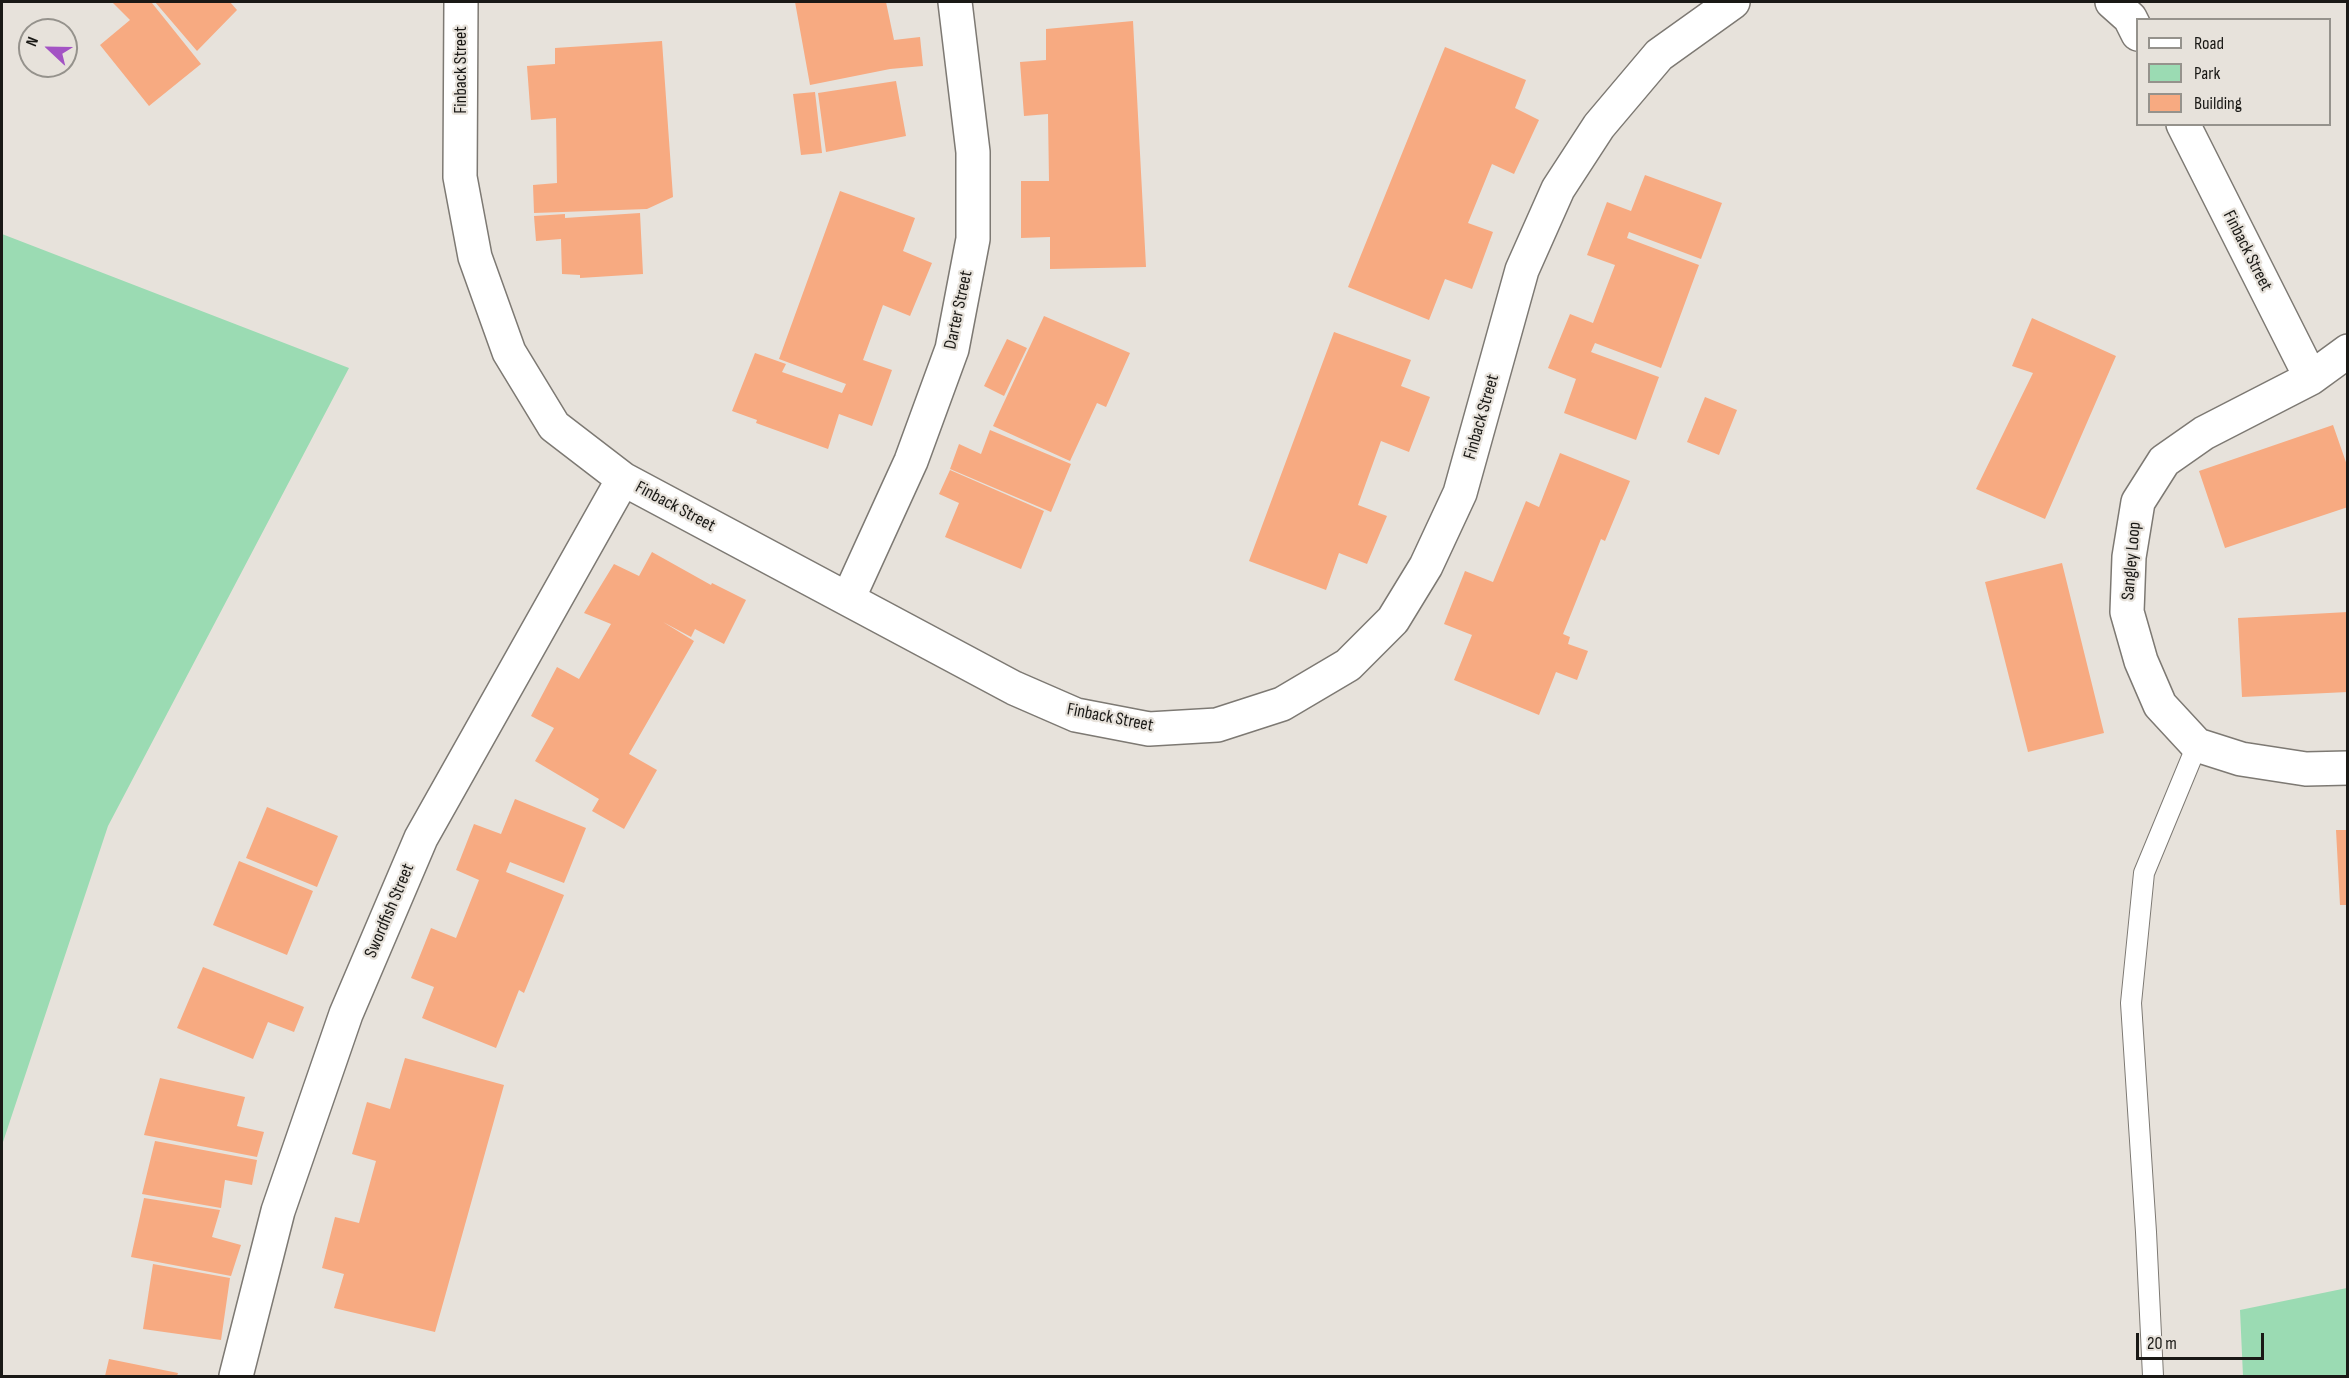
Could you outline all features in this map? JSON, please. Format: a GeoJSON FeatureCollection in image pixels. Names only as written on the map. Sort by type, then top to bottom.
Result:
{"type":"FeatureCollection","features":[{"type":"Feature","properties":{"kind":"street","name":"Finback Street"},"geometry":{"type":"LineString","coordinates":[[461,2],[460,177],[475,257],[509,352],[554,426],[623,479],[1014,688],[1076,715],[1149,729],[1217,725],[1282,704],[1348,665],[1393,620],[1426,566],[1461,493],[1522,270],[1558,189],[1599,126],[1659,55],[1734,2]]}},
{"type":"Feature","properties":{"kind":"street","name":"Darter Street"},"geometry":{"type":"LineString","coordinates":[[848,599],[911,461],[952,349],[973,239],[974,152],[955,2]]}},
{"type":"Feature","properties":{"kind":"street"},"geometry":{"type":"LineString","coordinates":[[2112,2],[2130,18],[2136,30]]}},
{"type":"Feature","properties":{"kind":"street","name":"Finback Street"},"geometry":{"type":"LineString","coordinates":[[2184,126],[2312,378]]}},
{"type":"Feature","properties":{"kind":"street","name":"Sangley Loop"},"geometry":{"type":"LineString","coordinates":[[2348,351],[2312,378],[2204,433],[2164,461],[2138,502],[2129,557],[2127,612],[2141,661],[2160,705],[2197,745],[2241,759],[2284,766],[2306,769],[2348,768]]}},
{"type":"Feature","properties":{"kind":"street","name":"Swordfish Street"},"geometry":{"type":"LineString","coordinates":[[236,1377],[281,1200],[346,1014],[421,838],[623,479]]}},
{"type":"Feature","properties":{"kind":"lane"},"geometry":{"type":"LineString","coordinates":[[2153,1377],[2146,1232],[2130,1003],[2144,873],[2197,745]]}},
{"type":"Feature","properties":{"kind":"green space"},"geometry":{"type":"Polygon","coordinates":[[[2,234],[349,368],[108,826],[2,1145],[2,234]]]}},
{"type":"Feature","properties":{"kind":"green space"},"geometry":{"type":"Polygon","coordinates":[[[2347,1288],[2347,1376],[2243,1376],[2240,1310],[2347,1288]]]}},
{"type":"Feature","properties":{"kind":"building"},"geometry":{"type":"Polygon","coordinates":[[[112,2],[152,3],[201,64],[149,106],[100,45],[130,20],[112,2]]]}},
{"type":"Feature","properties":{"kind":"building"},"geometry":{"type":"Polygon","coordinates":[[[155,2],[230,2],[237,10],[197,51],[155,2]]]}},
{"type":"Feature","properties":{"kind":"building"},"geometry":{"type":"Polygon","coordinates":[[[795,2],[886,2],[894,40],[920,37],[923,66],[890,69],[810,85],[795,2]]]}},
{"type":"Feature","properties":{"kind":"building"},"geometry":{"type":"Polygon","coordinates":[[[1133,21],[1146,267],[1050,269],[1050,237],[1021,238],[1021,181],[1049,181],[1048,114],[1024,116],[1020,62],[1046,60],[1046,29],[1133,21]]]}},
{"type":"Feature","properties":{"kind":"building"},"geometry":{"type":"Polygon","coordinates":[[[662,41],[673,197],[647,209],[534,213],[533,185],[557,183],[556,118],[531,120],[527,66],[555,64],[555,48],[662,41]]]}},
{"type":"Feature","properties":{"kind":"building"},"geometry":{"type":"Polygon","coordinates":[[[1445,47],[1526,80],[1515,108],[1539,120],[1514,174],[1492,164],[1468,223],[1493,232],[1472,289],[1445,279],[1429,320],[1348,287],[1445,47]]]}},
{"type":"Feature","properties":{"kind":"building"},"geometry":{"type":"Polygon","coordinates":[[[896,81],[906,136],[826,152],[818,93],[896,81]]]}},
{"type":"Feature","properties":{"kind":"building"},"geometry":{"type":"Polygon","coordinates":[[[815,92],[822,153],[801,155],[793,94],[815,92]]]}},
{"type":"Feature","properties":{"kind":"building"},"geometry":{"type":"Polygon","coordinates":[[[1645,175],[1722,203],[1701,259],[1629,232],[1627,238],[1699,265],[1661,368],[1595,343],[1591,352],[1659,377],[1636,440],[1564,413],[1576,379],[1548,368],[1570,314],[1593,323],[1615,265],[1587,255],[1607,202],[1631,211],[1645,175]]]}},
{"type":"Feature","properties":{"kind":"building"},"geometry":{"type":"Polygon","coordinates":[[[840,191],[915,218],[903,251],[932,263],[910,316],[883,305],[863,360],[892,370],[872,426],[839,414],[828,449],[756,423],[757,420],[732,411],[755,353],[786,364],[782,372],[842,393],[846,384],[779,359],[840,191]]]}},
{"type":"Feature","properties":{"kind":"building"},"geometry":{"type":"Polygon","coordinates":[[[640,213],[643,274],[580,278],[580,275],[562,274],[561,239],[536,241],[534,216],[565,214],[565,218],[640,213]]]}},
{"type":"Feature","properties":{"kind":"building"},"geometry":{"type":"Polygon","coordinates":[[[1044,316],[1130,353],[1106,407],[1097,403],[1070,461],[993,426],[1044,316]]]}},
{"type":"Feature","properties":{"kind":"building"},"geometry":{"type":"Polygon","coordinates":[[[2032,318],[2116,356],[2045,519],[1976,489],[2033,373],[2012,366],[2032,318]]]}},
{"type":"Feature","properties":{"kind":"building"},"geometry":{"type":"Polygon","coordinates":[[[1334,332],[1411,360],[1401,386],[1430,397],[1409,452],[1381,441],[1358,505],[1387,516],[1367,564],[1339,553],[1326,590],[1249,561],[1334,332]]]}},
{"type":"Feature","properties":{"kind":"building"},"geometry":{"type":"Polygon","coordinates":[[[1007,339],[1027,348],[1004,396],[984,386],[1007,339]]]}},
{"type":"Feature","properties":{"kind":"building"},"geometry":{"type":"Polygon","coordinates":[[[1705,397],[1737,410],[1719,455],[1687,442],[1705,397]]]}},
{"type":"Feature","properties":{"kind":"building"},"geometry":{"type":"Polygon","coordinates":[[[2333,425],[2348,468],[2348,507],[2225,548],[2199,471],[2333,425]]]}},
{"type":"Feature","properties":{"kind":"building"},"geometry":{"type":"Polygon","coordinates":[[[990,430],[1071,464],[1051,512],[950,469],[959,444],[981,454],[990,430]]]}},
{"type":"Feature","properties":{"kind":"building"},"geometry":{"type":"Polygon","coordinates":[[[1560,453],[1630,481],[1605,541],[1601,539],[1563,634],[1570,637],[1568,644],[1588,651],[1577,680],[1556,672],[1539,715],[1454,680],[1472,635],[1444,624],[1465,571],[1493,582],[1526,501],[1539,507],[1560,453]]]}},
{"type":"Feature","properties":{"kind":"building"},"geometry":{"type":"Polygon","coordinates":[[[950,470],[1044,511],[1021,569],[945,537],[959,503],[939,494],[950,470]]]}},
{"type":"Feature","properties":{"kind":"building"},"geometry":{"type":"Polygon","coordinates":[[[652,552],[711,585],[712,583],[746,600],[724,644],[695,629],[691,637],[663,622],[694,641],[629,754],[657,770],[624,829],[592,811],[599,799],[535,761],[554,728],[531,716],[557,667],[579,679],[611,624],[584,613],[614,564],[639,576],[652,552]]]}},
{"type":"Feature","properties":{"kind":"building"},"geometry":{"type":"Polygon","coordinates":[[[2062,563],[2104,733],[2028,752],[1985,582],[2062,563]]]}},
{"type":"Feature","properties":{"kind":"building"},"geometry":{"type":"Polygon","coordinates":[[[2348,612],[2348,692],[2242,697],[2238,618],[2348,612]]]}},
{"type":"Feature","properties":{"kind":"building"},"geometry":{"type":"Polygon","coordinates":[[[515,799],[586,828],[564,883],[510,862],[506,872],[564,895],[524,993],[519,990],[496,1048],[422,1018],[434,987],[411,978],[431,928],[456,938],[479,880],[456,870],[474,824],[501,834],[515,799]]]}},
{"type":"Feature","properties":{"kind":"building"},"geometry":{"type":"Polygon","coordinates":[[[267,807],[338,836],[317,887],[246,858],[267,807]]]}},
{"type":"Feature","properties":{"kind":"building"},"geometry":{"type":"Polygon","coordinates":[[[2336,830],[2348,830],[2348,905],[2340,905],[2336,830]]]}},
{"type":"Feature","properties":{"kind":"building"},"geometry":{"type":"Polygon","coordinates":[[[239,861],[313,891],[287,955],[213,925],[239,861]]]}},
{"type":"Feature","properties":{"kind":"building"},"geometry":{"type":"Polygon","coordinates":[[[203,967],[304,1007],[294,1032],[268,1022],[253,1059],[177,1028],[203,967]]]}},
{"type":"Feature","properties":{"kind":"building"},"geometry":{"type":"Polygon","coordinates":[[[405,1058],[504,1085],[435,1332],[334,1308],[344,1274],[322,1268],[335,1217],[359,1223],[376,1161],[352,1154],[367,1102],[390,1109],[405,1058]]]}},
{"type":"Feature","properties":{"kind":"building"},"geometry":{"type":"Polygon","coordinates":[[[160,1078],[245,1097],[237,1126],[264,1132],[257,1157],[144,1135],[160,1078]]]}},
{"type":"Feature","properties":{"kind":"building"},"geometry":{"type":"Polygon","coordinates":[[[155,1141],[257,1160],[252,1185],[225,1180],[221,1208],[142,1194],[155,1141]]]}},
{"type":"Feature","properties":{"kind":"building"},"geometry":{"type":"Polygon","coordinates":[[[144,1198],[220,1210],[212,1237],[241,1245],[231,1276],[131,1257],[144,1198]]]}},
{"type":"Feature","properties":{"kind":"building"},"geometry":{"type":"Polygon","coordinates":[[[153,1264],[230,1278],[221,1340],[143,1329],[153,1264]]]}},
{"type":"Feature","properties":{"kind":"building"},"geometry":{"type":"Polygon","coordinates":[[[109,1359],[178,1373],[177,1376],[105,1376],[109,1359]]]}}]}
